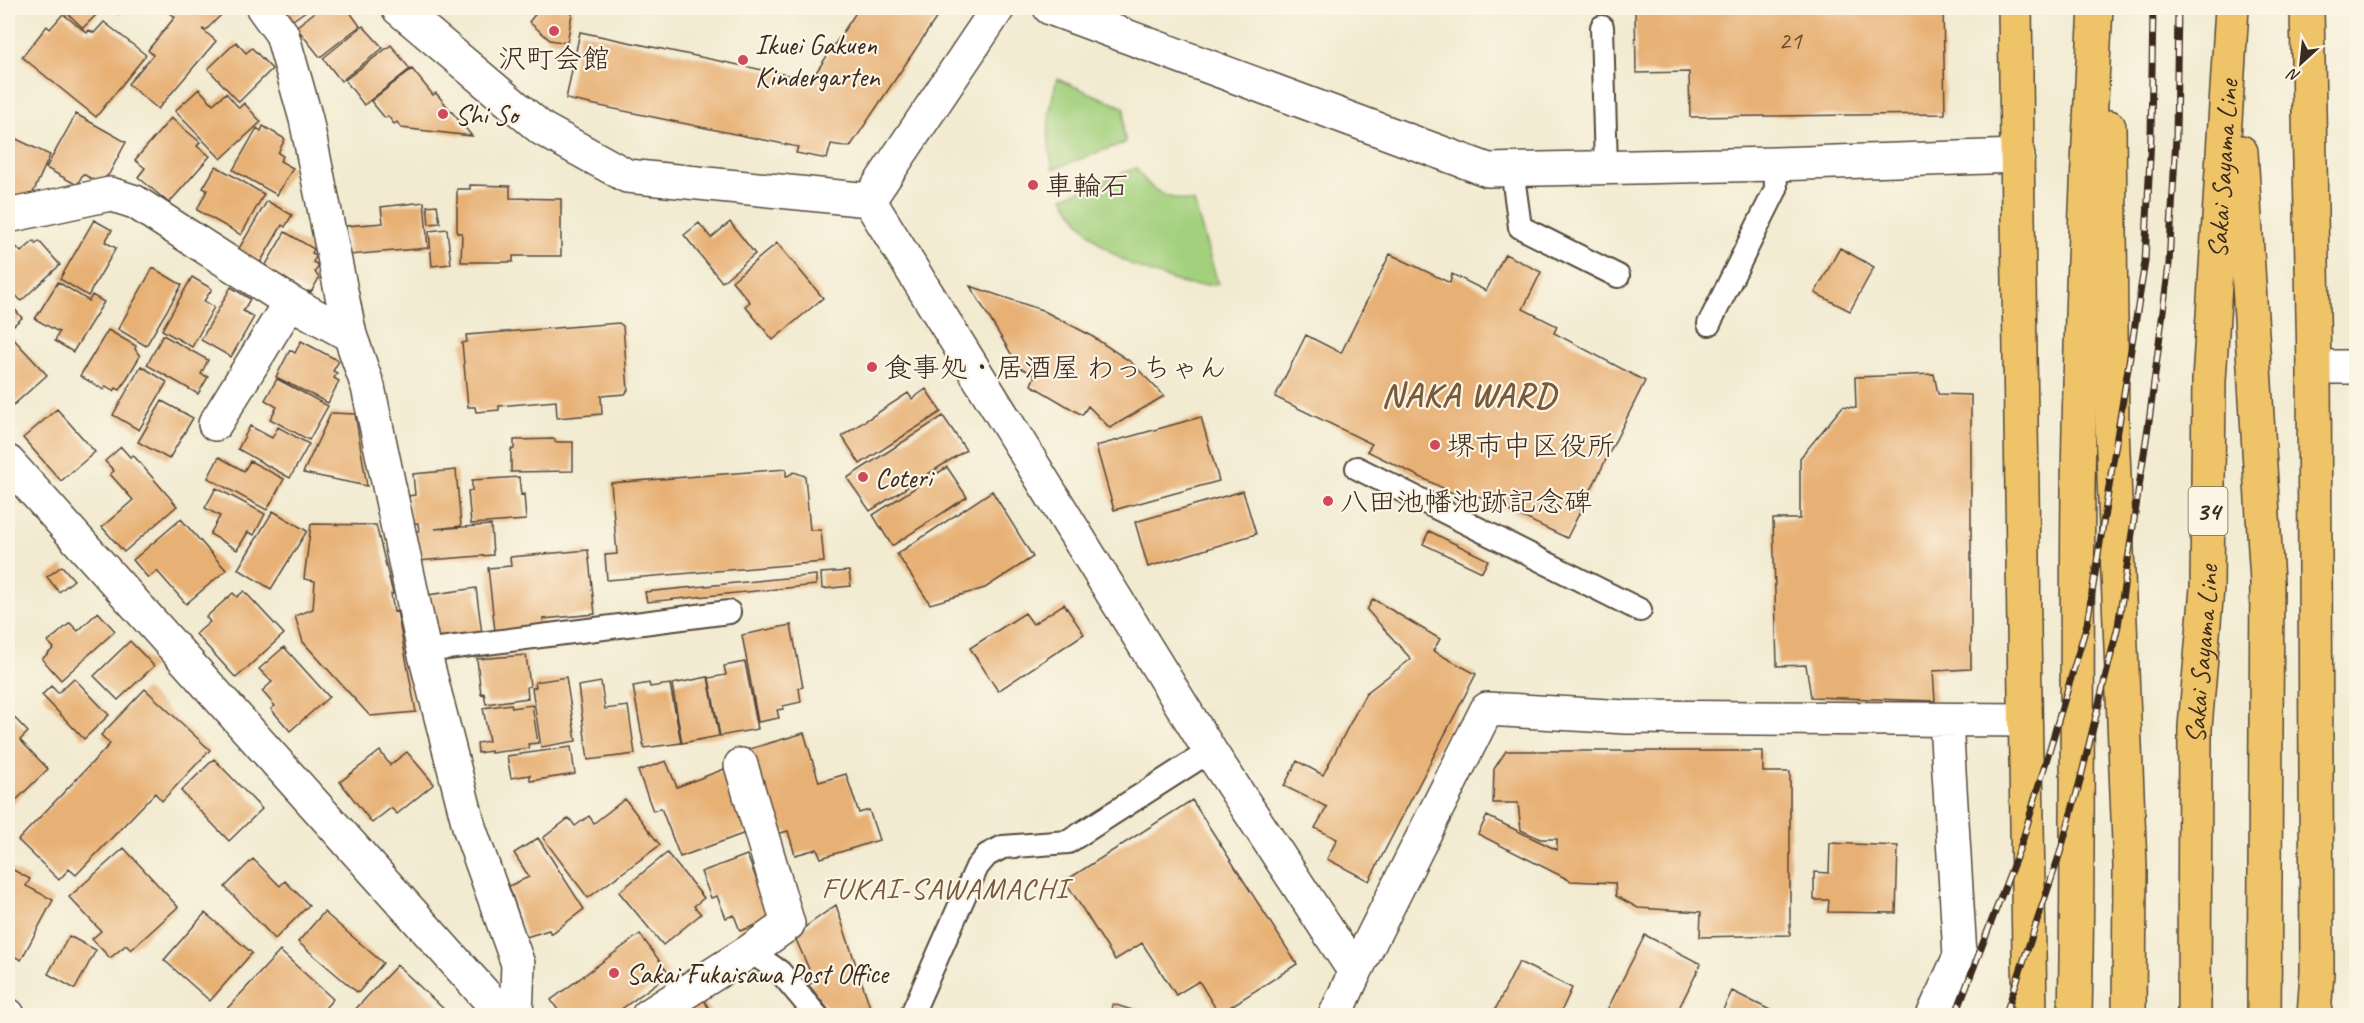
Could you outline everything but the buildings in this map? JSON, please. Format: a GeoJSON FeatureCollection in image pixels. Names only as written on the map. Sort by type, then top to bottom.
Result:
{"type":"FeatureCollection","features":[{"type":"Feature","properties":{"kind":"main road"},"geometry":{"type":"LineString","coordinates":[[2015,8],[2030,1016]]}},
{"type":"Feature","properties":{"kind":"main road"},"geometry":{"type":"LineString","coordinates":[[2075,1016],[2078,898],[2078,489],[2085,194],[2096,8]]}},
{"type":"Feature","properties":{"kind":"main road"},"geometry":{"type":"LineString","coordinates":[[2108,8],[2112,428],[2130,866],[2129,1016]]}},
{"type":"Feature","properties":{"kind":"main road"},"geometry":{"type":"LineString","coordinates":[[2307,8],[2314,367],[2317,948],[2314,1016]]}},
{"type":"Feature","properties":{"kind":"main road"},"geometry":{"type":"LineString","coordinates":[[2232,10],[2267,582],[2264,1016]]}},
{"type":"Feature","properties":{"kind":"main road","name":"Sakai Sayama Line"},"geometry":{"type":"LineString","coordinates":[[2194,1016],[2195,727],[2207,588],[2209,381],[2232,10]]}},
{"type":"Feature","properties":{"kind":"street"},"geometry":{"type":"LineString","coordinates":[[263,8],[282,34],[306,119],[350,335],[368,387],[424,651],[470,830],[518,964],[516,1016]]}},
{"type":"Feature","properties":{"kind":"street"},"geometry":{"type":"LineString","coordinates":[[398,8],[542,129],[627,176],[869,200]]}},
{"type":"Feature","properties":{"kind":"street"},"geometry":{"type":"LineString","coordinates":[[869,200],[998,8]]}},
{"type":"Feature","properties":{"kind":"street"},"geometry":{"type":"LineString","coordinates":[[1050,8],[1488,170],[2018,156]]}},
{"type":"Feature","properties":{"kind":"street"},"geometry":{"type":"LineString","coordinates":[[8,216],[110,194],[135,202],[290,302],[350,335]]}},
{"type":"Feature","properties":{"kind":"street"},"geometry":{"type":"LineString","coordinates":[[869,200],[1210,752],[1355,972]]}},
{"type":"Feature","properties":{"kind":"street"},"geometry":{"type":"LineString","coordinates":[[215,424],[290,302]]}},
{"type":"Feature","properties":{"kind":"street"},"geometry":{"type":"LineString","coordinates":[[2314,367],[2356,367]]}},
{"type":"Feature","properties":{"kind":"street"},"geometry":{"type":"LineString","coordinates":[[8,462],[504,1016]]}},
{"type":"Feature","properties":{"kind":"street"},"geometry":{"type":"LineString","coordinates":[[1335,1016],[1487,709],[1626,717],[2024,720]]}},
{"type":"Feature","properties":{"kind":"street"},"geometry":{"type":"LineString","coordinates":[[1933,1016],[1960,956],[1946,721]]}},
{"type":"Feature","properties":{"kind":"street"},"geometry":{"type":"LineString","coordinates":[[648,1016],[788,924],[741,765]]}},
{"type":"Feature","properties":{"kind":"lane"},"geometry":{"type":"LineString","coordinates":[[1602,27],[1606,167]]}},
{"type":"Feature","properties":{"kind":"lane"},"geometry":{"type":"LineString","coordinates":[[1709,324],[1776,189],[1775,164]]}},
{"type":"Feature","properties":{"kind":"lane"},"geometry":{"type":"LineString","coordinates":[[1512,169],[1520,227],[1618,276]]}},
{"type":"Feature","properties":{"kind":"lane"},"geometry":{"type":"LineString","coordinates":[[1357,468],[1640,610]]}},
{"type":"Feature","properties":{"kind":"lane"},"geometry":{"type":"LineString","coordinates":[[424,651],[729,612]]}},
{"type":"Feature","properties":{"kind":"lane"},"geometry":{"type":"LineString","coordinates":[[911,1016],[977,867],[987,855],[1003,847],[1068,842],[1210,752]]}},
{"type":"Feature","properties":{"kind":"lane"},"geometry":{"type":"LineString","coordinates":[[750,951],[780,972],[817,1016]]}},
{"type":"Feature","properties":{"kind":"green space"},"geometry":{"type":"Polygon","coordinates":[[[1057,79],[1125,108],[1123,131],[1126,142],[1053,169],[1049,146],[1049,124],[1051,102],[1057,79]]]}},
{"type":"Feature","properties":{"kind":"green space"},"geometry":{"type":"Polygon","coordinates":[[[1136,168],[1160,193],[1175,199],[1194,202],[1218,284],[1184,284],[1134,266],[1119,258],[1094,238],[1063,197],[1136,168]]]}},
{"type":"Feature","properties":{"kind":"railway"},"geometry":{"type":"LineString","coordinates":[[1955,1016],[2022,842],[2087,624],[2145,262],[2151,136],[2153,8]]}},
{"type":"Feature","properties":{"kind":"railway"},"geometry":{"type":"LineString","coordinates":[[2005,1016],[2060,853],[2118,626],[2150,414],[2169,264],[2176,137],[2178,8]]}},
{"type":"Feature","properties":{"kind":"place","name":"沢町会館"},"geometry":{"type":"Point","coordinates":[554,31]}},
{"type":"Feature","properties":{"kind":"place","name":"Ikuei Gakuen Kindergarten"},"geometry":{"type":"Point","coordinates":[743,60]}},
{"type":"Feature","properties":{"kind":"place","name":"Shi So"},"geometry":{"type":"Point","coordinates":[443,114]}},
{"type":"Feature","properties":{"kind":"place","name":"車輪石"},"geometry":{"type":"Point","coordinates":[1033,185]}},
{"type":"Feature","properties":{"kind":"place","name":"食事処・居酒屋 わっちゃん"},"geometry":{"type":"Point","coordinates":[872,367]}},
{"type":"Feature","properties":{"kind":"place","name":"堺市中区役所"},"geometry":{"type":"Point","coordinates":[1435,445]}},
{"type":"Feature","properties":{"kind":"place","name":"Coteri"},"geometry":{"type":"Point","coordinates":[863,477]}},
{"type":"Feature","properties":{"kind":"place","name":"八田池幡池跡記念碑"},"geometry":{"type":"Point","coordinates":[1328,501]}},
{"type":"Feature","properties":{"kind":"place","name":"Sakai Fukaisawa Post Office"},"geometry":{"type":"Point","coordinates":[614,973]}},
{"type":"Feature","properties":{"kind":"district","name":"NAKA WARD"},"geometry":{"type":"Point","coordinates":[1469,394]}},
{"type":"Feature","properties":{"kind":"district","name":"FUKAI-SAWAMACHI"},"geometry":{"type":"Point","coordinates":[945,888]}}]}
